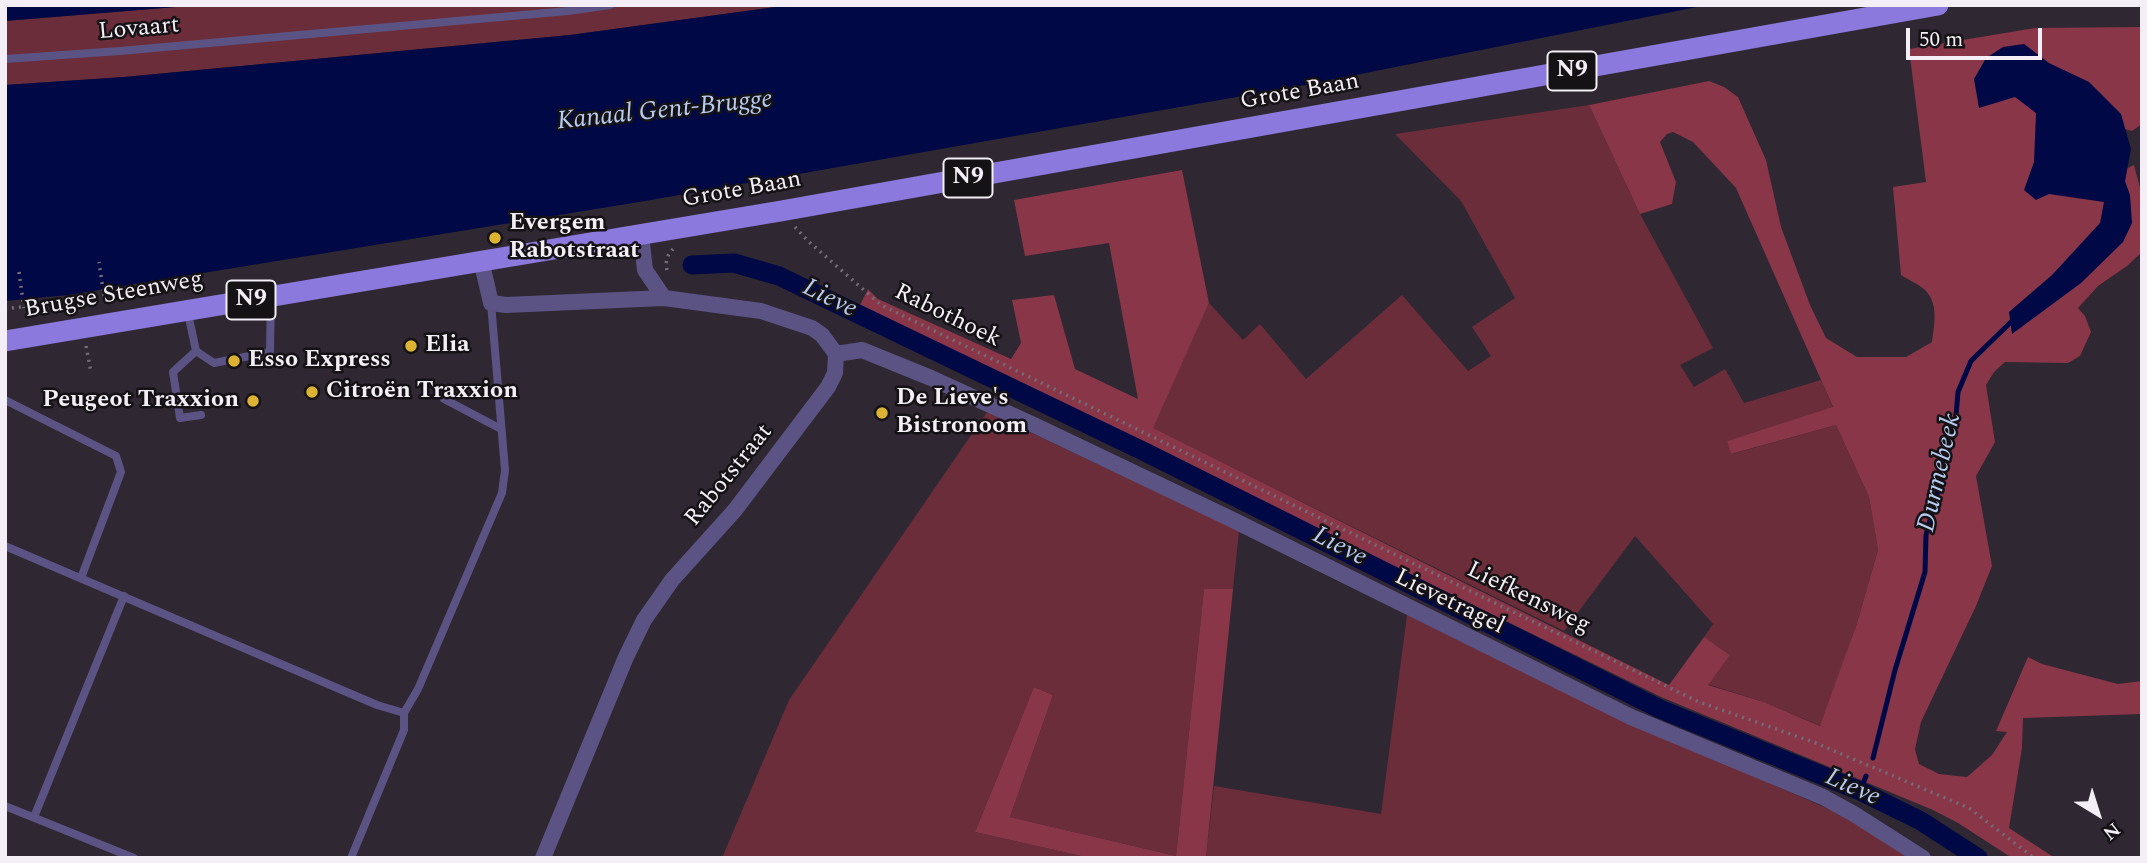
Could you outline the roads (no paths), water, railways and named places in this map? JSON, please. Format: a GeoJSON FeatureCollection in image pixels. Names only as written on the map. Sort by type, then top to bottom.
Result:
{"type":"FeatureCollection","features":[{"type":"Feature","properties":{"kind":"main road","name":"Grote Baan"},"geometry":{"type":"LineString","coordinates":[[671,229],[1938,5]]}},
{"type":"Feature","properties":{"kind":"main road","name":"Brugse Steenweg"},"geometry":{"type":"LineString","coordinates":[[5,341],[671,229]]}},
{"type":"Feature","properties":{"kind":"street"},"geometry":{"type":"LineString","coordinates":[[641,235],[645,270],[664,298]]}},
{"type":"Feature","properties":{"kind":"street"},"geometry":{"type":"LineString","coordinates":[[481,260],[491,303],[664,298],[774,314],[812,328],[822,335],[836,354]]}},
{"type":"Feature","properties":{"kind":"street","name":"Lievetragel"},"geometry":{"type":"LineString","coordinates":[[836,354],[862,350],[1037,426],[1233,520],[1631,718],[1823,797],[1923,858]]}},
{"type":"Feature","properties":{"kind":"street","name":"Rabotstraat"},"geometry":{"type":"LineString","coordinates":[[543,858],[626,657],[644,620],[672,580],[735,510],[828,387],[835,373],[836,354]]}},
{"type":"Feature","properties":{"kind":"lane","name":"Lovaart"},"geometry":{"type":"LineString","coordinates":[[5,59],[568,11],[610,5]]}},
{"type":"Feature","properties":{"kind":"lane"},"geometry":{"type":"LineString","coordinates":[[187,311],[196,351],[214,363],[270,352],[271,296]]}},
{"type":"Feature","properties":{"kind":"lane"},"geometry":{"type":"LineString","coordinates":[[351,858],[404,730],[404,713],[418,689],[502,493],[505,470],[491,303]]}},
{"type":"Feature","properties":{"kind":"lane"},"geometry":{"type":"LineString","coordinates":[[196,351],[173,372],[180,418],[201,415]]}},
{"type":"Feature","properties":{"kind":"lane"},"geometry":{"type":"LineString","coordinates":[[444,399],[501,429]]}},
{"type":"Feature","properties":{"kind":"lane"},"geometry":{"type":"LineString","coordinates":[[5,400],[116,456],[121,472],[81,578]]}},
{"type":"Feature","properties":{"kind":"lane"},"geometry":{"type":"LineString","coordinates":[[5,547],[377,705],[404,713]]}},
{"type":"Feature","properties":{"kind":"lane"},"geometry":{"type":"LineString","coordinates":[[34,817],[124,596]]}},
{"type":"Feature","properties":{"kind":"lane"},"geometry":{"type":"LineString","coordinates":[[5,806],[134,858]]}},
{"type":"Feature","properties":{"kind":"water"},"geometry":{"type":"Polygon","coordinates":[[[5,5],[200,5],[5,21],[5,5]]]}},
{"type":"Feature","properties":{"kind":"water","name":"Kanaal Gent-Brugge"},"geometry":{"type":"Polygon","coordinates":[[[790,5],[1707,5],[1305,85],[645,201],[68,295],[5,301],[5,85],[124,77],[570,35],[790,5]]]}},
{"type":"Feature","properties":{"kind":"water"},"geometry":{"type":"Polygon","coordinates":[[[2024,44],[2049,63],[2089,82],[2121,114],[2131,149],[2125,181],[2130,195],[2132,223],[2123,242],[2081,283],[2012,334],[2009,312],[2052,275],[2100,223],[2104,202],[2049,194],[2036,200],[2024,190],[2034,162],[2036,113],[2015,97],[1979,108],[1974,79],[1986,58],[2003,47],[2024,44]]]}},
{"type":"Feature","properties":{"kind":"waterway","name":"Lieve"},"geometry":{"type":"LineString","coordinates":[[692,265],[734,263],[779,276],[1145,452],[1660,709],[1860,791],[1921,821],[1978,858]]}},
{"type":"Feature","properties":{"kind":"waterway","name":"Durmebeek"},"geometry":{"type":"LineString","coordinates":[[1873,758],[1895,670],[1925,572],[1926,535],[1955,428],[1958,392],[1971,361],[2013,320]]}},
{"type":"Feature","properties":{"kind":"waterway","name":"Durmebeek"},"geometry":{"type":"LineString","coordinates":[[1860,791],[1866,776]]}},
{"type":"Feature","properties":{"kind":"place","name":"Evergem Rabotstraat"},"geometry":{"type":"Point","coordinates":[495,238]}},
{"type":"Feature","properties":{"kind":"place","name":"Elia"},"geometry":{"type":"Point","coordinates":[411,346]}},
{"type":"Feature","properties":{"kind":"place","name":"Esso Express"},"geometry":{"type":"Point","coordinates":[234,361]}},
{"type":"Feature","properties":{"kind":"place","name":"Citroën Traxxion"},"geometry":{"type":"Point","coordinates":[312,392]}},
{"type":"Feature","properties":{"kind":"place","name":"Peugeot Traxxion"},"geometry":{"type":"Point","coordinates":[253,401]}},
{"type":"Feature","properties":{"kind":"place","name":"De Lieve's Bistronoom"},"geometry":{"type":"Point","coordinates":[882,413]}}]}
